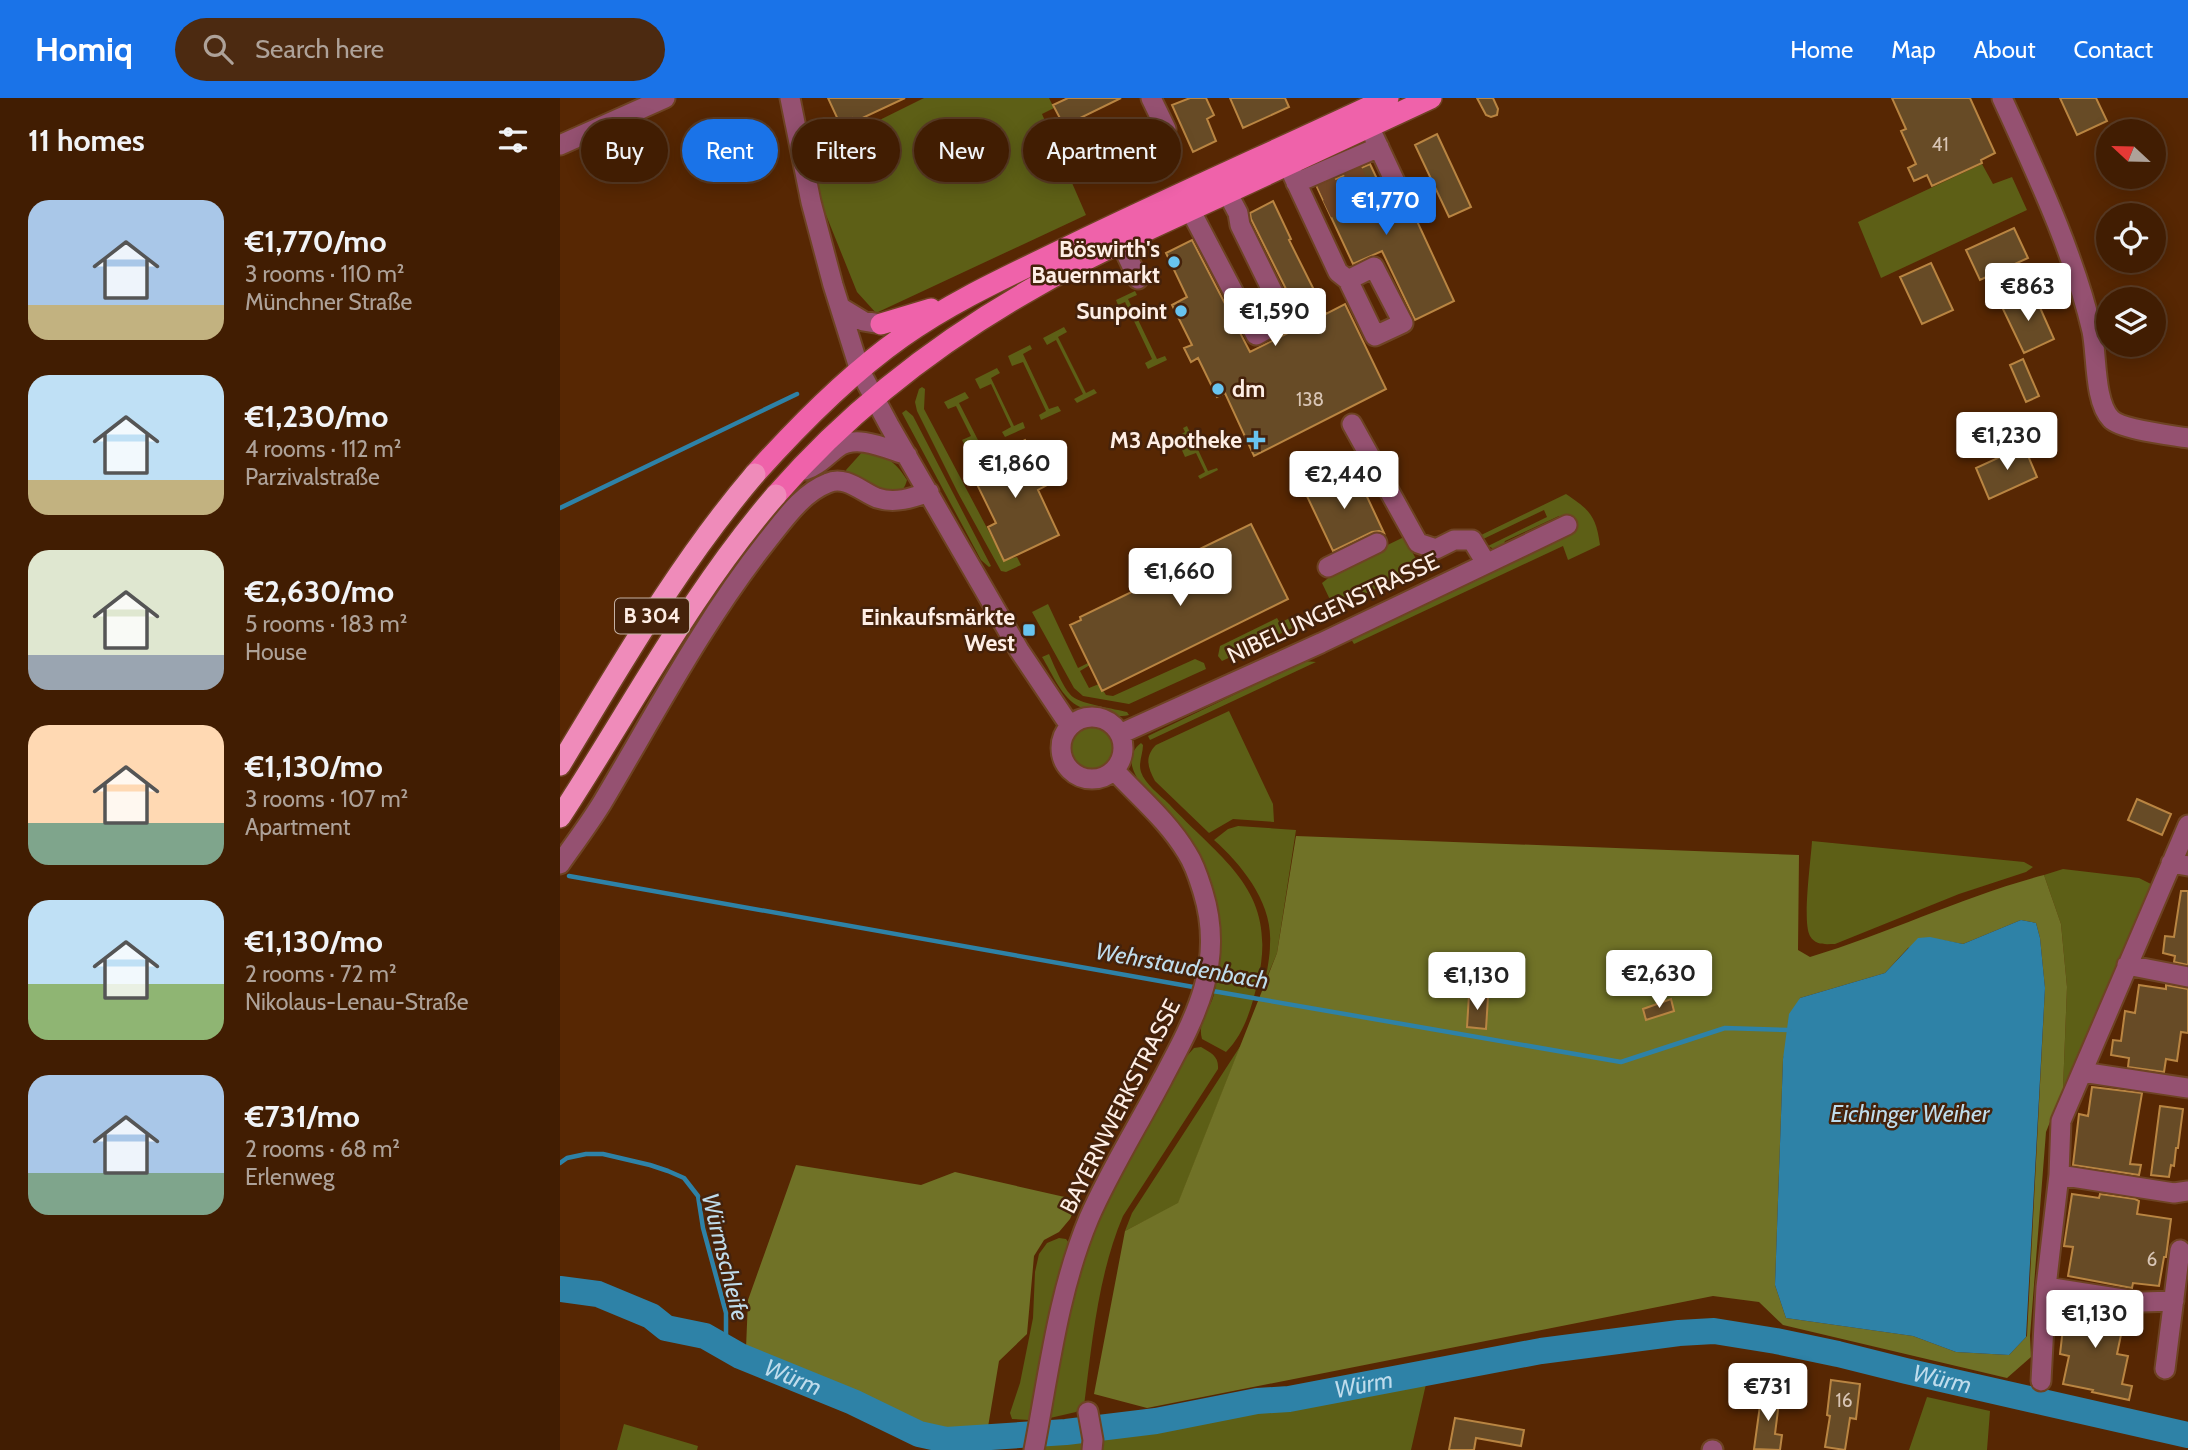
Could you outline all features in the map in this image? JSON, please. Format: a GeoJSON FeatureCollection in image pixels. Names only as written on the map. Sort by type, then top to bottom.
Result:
{"type":"FeatureCollection","features":[{"type":"Feature","properties":{"kind":"highway","name":"B 304"},"geometry":{"type":"LineString","coordinates":[[560,765],[676,579],[754,474]]}},
{"type":"Feature","properties":{"kind":"highway","name":"B 304"},"geometry":{"type":"LineString","coordinates":[[560,817],[720,565],[776,495]]}},
{"type":"Feature","properties":{"kind":"main road","name":"B 304"},"geometry":{"type":"LineString","coordinates":[[754,474],[797,429],[860,371],[902,337],[964,300],[1223,185],[1304,188],[1365,119],[1390,104],[1431,98]]}},
{"type":"Feature","properties":{"kind":"main road","name":"B 304"},"geometry":{"type":"LineString","coordinates":[[776,495],[850,418],[934,351],[1058,274],[1116,234]]}},
{"type":"Feature","properties":{"kind":"main road"},"geometry":{"type":"LineString","coordinates":[[881,324],[964,300]]}},
{"type":"Feature","properties":{"kind":"street"},"geometry":{"type":"LineString","coordinates":[[560,145],[665,98]]}},
{"type":"Feature","properties":{"kind":"street"},"geometry":{"type":"LineString","coordinates":[[790,98],[811,202],[839,307],[860,371],[1019,650],[1070,726]]}},
{"type":"Feature","properties":{"kind":"street"},"geometry":{"type":"LineString","coordinates":[[1151,98],[1161,119]]}},
{"type":"Feature","properties":{"kind":"street"},"geometry":{"type":"LineString","coordinates":[[2002,98],[2045,194],[2081,294],[2092,331],[2100,397],[2110,418],[2141,430],[2188,438]]}},
{"type":"Feature","properties":{"kind":"street"},"geometry":{"type":"LineString","coordinates":[[1348,279],[1338,272],[1304,188],[1384,171],[1365,119]]}},
{"type":"Feature","properties":{"kind":"street"},"geometry":{"type":"LineString","coordinates":[[1186,202],[1256,335],[1286,319],[1223,185]]}},
{"type":"Feature","properties":{"kind":"street"},"geometry":{"type":"LineString","coordinates":[[1116,234],[1138,279]]}},
{"type":"Feature","properties":{"kind":"street"},"geometry":{"type":"LineString","coordinates":[[839,307],[863,321],[881,324]]}},
{"type":"Feature","properties":{"kind":"street"},"geometry":{"type":"LineString","coordinates":[[1352,424],[1418,543],[1436,549],[1454,540],[1472,540],[1486,563]]}},
{"type":"Feature","properties":{"kind":"street"},"geometry":{"type":"LineString","coordinates":[[794,474],[814,467],[841,445],[854,441],[907,455]]}},
{"type":"Feature","properties":{"kind":"street"},"geometry":{"type":"LineString","coordinates":[[560,864],[600,806],[685,660],[738,578],[775,530],[809,493],[831,481],[858,487],[878,498],[904,500],[929,492]]}},
{"type":"Feature","properties":{"kind":"street","name":"NIBELUNGENSTRASSE"},"geometry":{"type":"LineString","coordinates":[[1120,734],[1321,643],[1567,525]]}},
{"type":"Feature","properties":{"kind":"street"},"geometry":{"type":"LineString","coordinates":[[1328,567],[1377,543]]}},
{"type":"Feature","properties":{"kind":"street"},"geometry":{"type":"LineString","coordinates":[[1099,718],[1109,722],[1120,734],[1123,749],[1121,760],[1114,770],[1099,778],[1079,777],[1065,763],[1061,744],[1064,734],[1079,720],[1099,718]]}},
{"type":"Feature","properties":{"kind":"street","name":"BAYERNWERKSTRASSE"},"geometry":{"type":"LineString","coordinates":[[1034,1450],[1065,1293],[1082,1237],[1186,1035],[1208,978],[1211,932],[1208,909],[1198,875],[1176,837],[1114,770]]}},
{"type":"Feature","properties":{"kind":"street"},"geometry":{"type":"LineString","coordinates":[[2041,1381],[2046,1287],[2059,1175],[2062,1121],[2127,965],[2179,864],[2188,825]]}},
{"type":"Feature","properties":{"kind":"street"},"geometry":{"type":"LineString","coordinates":[[2127,965],[2188,977]]}},
{"type":"Feature","properties":{"kind":"street"},"geometry":{"type":"LineString","coordinates":[[2082,1072],[2188,1088]]}},
{"type":"Feature","properties":{"kind":"street"},"geometry":{"type":"LineString","coordinates":[[2059,1175],[2174,1193],[2188,1191]]}},
{"type":"Feature","properties":{"kind":"street"},"geometry":{"type":"LineString","coordinates":[[2165,1369],[2180,1250]]}},
{"type":"Feature","properties":{"kind":"street"},"geometry":{"type":"LineString","coordinates":[[2046,1287],[2141,1302],[2174,1301]]}},
{"type":"Feature","properties":{"kind":"shaded area"},"geometry":{"type":"Polygon","coordinates":[[[924,98],[1049,98],[1054,108],[1042,114],[1044,119],[1023,119],[1023,182],[1072,182],[1086,215],[876,313],[857,292],[820,200],[816,182],[900,182],[900,119],[882,119],[924,98]]]}},
{"type":"Feature","properties":{"kind":"shaded area"},"geometry":{"type":"Polygon","coordinates":[[[1982,164],[1993,184],[2012,177],[2027,210],[1881,278],[1858,222],[1982,164]]]}},
{"type":"Feature","properties":{"kind":"shaded area"},"geometry":{"type":"Polygon","coordinates":[[[1135,291],[1137,295],[1128,299],[1157,359],[1165,356],[1167,360],[1148,369],[1145,363],[1152,359],[1125,302],[1118,305],[1116,300],[1135,291]]]}},
{"type":"Feature","properties":{"kind":"shaded area"},"geometry":{"type":"Polygon","coordinates":[[[1064,327],[1067,332],[1058,337],[1086,393],[1094,389],[1097,393],[1077,403],[1074,399],[1083,394],[1056,340],[1047,345],[1043,338],[1064,327]]]}},
{"type":"Feature","properties":{"kind":"shaded area"},"geometry":{"type":"Polygon","coordinates":[[[1030,345],[1032,349],[1023,354],[1049,409],[1058,406],[1061,411],[1041,420],[1039,415],[1046,411],[1023,362],[1012,366],[1008,356],[1030,345]]]}},
{"type":"Feature","properties":{"kind":"shaded area"},"geometry":{"type":"Polygon","coordinates":[[[997,368],[1000,373],[991,378],[1014,426],[1023,422],[1025,428],[1005,437],[1002,432],[1011,427],[991,384],[980,389],[975,379],[997,368]]]}},
{"type":"Feature","properties":{"kind":"shaded area"},"geometry":{"type":"Polygon","coordinates":[[[922,387],[925,389],[924,409],[1004,560],[1017,557],[1021,565],[1006,572],[1001,571],[917,411],[915,402],[922,387]]]}},
{"type":"Feature","properties":{"kind":"shaded area"},"geometry":{"type":"Polygon","coordinates":[[[965,392],[969,398],[959,403],[979,442],[987,440],[989,445],[976,450],[965,446],[962,440],[971,436],[956,406],[948,409],[944,402],[965,392]]]}},
{"type":"Feature","properties":{"kind":"shaded area"},"geometry":{"type":"Polygon","coordinates":[[[906,410],[913,416],[991,566],[981,560],[902,413],[906,410]]]}},
{"type":"Feature","properties":{"kind":"shaded area"},"geometry":{"type":"Polygon","coordinates":[[[1187,426],[1208,471],[1218,470],[1200,479],[1198,476],[1205,472],[1196,453],[1185,457],[1176,437],[1185,432],[1183,428],[1187,426]]]}},
{"type":"Feature","properties":{"kind":"shaded area"},"geometry":{"type":"Polygon","coordinates":[[[864,450],[884,457],[898,467],[907,480],[899,493],[887,494],[847,474],[846,470],[864,450]]]}},
{"type":"Feature","properties":{"kind":"shaded area"},"geometry":{"type":"Polygon","coordinates":[[[1566,494],[1581,505],[1594,520],[1600,545],[1568,560],[1563,546],[1354,644],[1351,639],[1572,533],[1565,519],[1559,516],[1505,541],[1502,548],[1494,549],[1488,546],[1547,517],[1544,510],[1479,541],[1477,537],[1566,494]]]}},
{"type":"Feature","properties":{"kind":"shaded area"},"geometry":{"type":"Polygon","coordinates":[[[1404,537],[1421,568],[1334,608],[1322,583],[1342,567],[1404,537]]]}},
{"type":"Feature","properties":{"kind":"shaded area"},"geometry":{"type":"Polygon","coordinates":[[[1048,604],[1078,668],[1088,663],[1090,665],[1080,671],[1089,688],[1099,684],[1106,695],[1113,696],[1195,659],[1204,663],[1206,669],[1129,704],[1083,696],[1074,688],[1032,612],[1048,604]]]}},
{"type":"Feature","properties":{"kind":"shaded area"},"geometry":{"type":"Polygon","coordinates":[[[1299,613],[1299,625],[1222,661],[1218,656],[1220,646],[1277,618],[1280,623],[1299,613]]]}},
{"type":"Feature","properties":{"kind":"shaded area"},"geometry":{"type":"Polygon","coordinates":[[[1049,654],[1073,697],[1127,712],[1129,715],[1083,708],[1074,703],[1063,692],[1042,657],[1049,654]]]}},
{"type":"Feature","properties":{"kind":"shaded area"},"geometry":{"type":"Polygon","coordinates":[[[1304,661],[1316,662],[1150,740],[1148,736],[1304,661]]]}},
{"type":"Feature","properties":{"kind":"shaded area"},"geometry":{"type":"Polygon","coordinates":[[[1229,711],[1273,804],[1274,822],[1233,819],[1209,833],[1155,781],[1149,767],[1149,758],[1156,745],[1229,711]]]}},
{"type":"Feature","properties":{"kind":"shaded area"},"geometry":{"type":"Polygon","coordinates":[[[1092,725],[1108,732],[1115,748],[1108,764],[1092,771],[1076,764],[1069,748],[1076,732],[1092,725]]]}},
{"type":"Feature","properties":{"kind":"shaded area"},"geometry":{"type":"Polygon","coordinates":[[[1141,743],[1140,769],[1146,781],[1228,863],[1254,902],[1261,926],[1262,953],[1255,994],[1242,1029],[1226,1052],[1202,1039],[1201,1033],[1214,994],[1219,959],[1219,924],[1212,889],[1188,836],[1142,786],[1135,774],[1133,753],[1141,743]]]}},
{"type":"Feature","properties":{"kind":"shaded area"},"geometry":{"type":"Polygon","coordinates":[[[1238,826],[1296,830],[1277,953],[1265,982],[1270,929],[1261,900],[1245,873],[1214,840],[1228,829],[1238,826]]]}},
{"type":"Feature","properties":{"kind":"shaded area"},"geometry":{"type":"Polygon","coordinates":[[[1296,836],[1799,855],[1798,950],[1810,957],[1985,893],[2044,875],[2061,924],[2067,987],[2063,1089],[2046,1132],[2030,1336],[2031,1357],[2007,1378],[1783,1325],[1759,1302],[1713,1296],[1147,1408],[1094,1394],[1125,1231],[1178,1203],[1277,953],[1296,836]],[[2021,920],[1963,944],[1930,938],[1908,948],[1885,973],[1800,998],[1783,1059],[1775,1285],[1786,1318],[1913,1336],[1956,1352],[2009,1355],[2027,1336],[2045,988],[2036,923],[2021,920]]]}},
{"type":"Feature","properties":{"kind":"shaded area"},"geometry":{"type":"Polygon","coordinates":[[[1812,841],[2024,862],[2033,867],[2026,872],[1959,894],[1835,944],[1821,944],[1810,936],[1807,918],[1812,841]]]}},
{"type":"Feature","properties":{"kind":"shaded area"},"geometry":{"type":"Polygon","coordinates":[[[2063,869],[2139,878],[2151,884],[2063,1089],[2067,987],[2061,924],[2044,875],[2063,869]]]}},
{"type":"Feature","properties":{"kind":"shaded area"},"geometry":{"type":"Polygon","coordinates":[[[1241,1045],[1178,1204],[1125,1231],[1132,1213],[1241,1045]]]}},
{"type":"Feature","properties":{"kind":"shaded area"},"geometry":{"type":"Polygon","coordinates":[[[1201,1047],[1216,1058],[1218,1069],[1123,1216],[1114,1239],[1093,1334],[1084,1406],[1076,1412],[1050,1418],[1072,1295],[1097,1219],[1177,1067],[1194,1048],[1201,1047]]]}},
{"type":"Feature","properties":{"kind":"shaded area"},"geometry":{"type":"Polygon","coordinates":[[[796,1165],[921,1185],[955,1172],[1078,1200],[1070,1219],[1059,1232],[1044,1240],[1034,1256],[1027,1334],[999,1361],[988,1427],[945,1431],[899,1416],[746,1348],[748,1300],[796,1165]]]}},
{"type":"Feature","properties":{"kind":"shaded area"},"geometry":{"type":"Polygon","coordinates":[[[1059,1238],[1066,1239],[1069,1243],[1035,1399],[1029,1420],[1012,1419],[1010,1413],[1020,1383],[1033,1318],[1035,1272],[1039,1254],[1047,1243],[1059,1238]]]}},
{"type":"Feature","properties":{"kind":"shaded area"},"geometry":{"type":"Polygon","coordinates":[[[1426,1384],[1411,1450],[1095,1450],[1097,1438],[1426,1384]]]}},
{"type":"Feature","properties":{"kind":"shaded area"},"geometry":{"type":"Polygon","coordinates":[[[1927,1397],[1990,1411],[1987,1450],[1909,1450],[1927,1397]]]}},
{"type":"Feature","properties":{"kind":"shaded area"},"geometry":{"type":"Polygon","coordinates":[[[1084,1418],[1086,1450],[1044,1450],[1050,1424],[1084,1418]]]}},
{"type":"Feature","properties":{"kind":"shaded area"},"geometry":{"type":"Polygon","coordinates":[[[624,1424],[698,1446],[697,1450],[617,1450],[624,1424]]]}},
{"type":"Feature","properties":{"kind":"water","name":"Eichinger Weiher"},"geometry":{"type":"Polygon","coordinates":[[[2021,920],[2036,923],[2045,988],[2026,1337],[2009,1355],[1956,1352],[1913,1336],[1786,1318],[1775,1285],[1783,1059],[1789,1014],[1800,998],[1885,973],[1918,938],[1930,937],[1963,944],[2021,920]]]}},
{"type":"Feature","properties":{"kind":"building"},"geometry":{"type":"Polygon","coordinates":[[[828,98],[905,98],[860,119],[838,119],[828,98]]]}},
{"type":"Feature","properties":{"kind":"building"},"geometry":{"type":"Polygon","coordinates":[[[1068,98],[1121,98],[1078,119],[1060,119],[1053,105],[1068,98]]]}},
{"type":"Feature","properties":{"kind":"building"},"geometry":{"type":"Polygon","coordinates":[[[1190,98],[1206,98],[1214,115],[1207,119],[1216,141],[1193,152],[1181,119],[1178,119],[1172,105],[1190,98]]]}},
{"type":"Feature","properties":{"kind":"building"},"geometry":{"type":"Polygon","coordinates":[[[1230,98],[1285,98],[1289,107],[1243,128],[1230,98]]]}},
{"type":"Feature","properties":{"kind":"building"},"geometry":{"type":"Polygon","coordinates":[[[1477,98],[1493,98],[1498,109],[1497,115],[1486,115],[1477,98]]]}},
{"type":"Feature","properties":{"kind":"building"},"geometry":{"type":"Polygon","coordinates":[[[1892,98],[1970,98],[1995,153],[1981,160],[1982,163],[1932,186],[1927,175],[1914,181],[1908,168],[1916,164],[1901,131],[1906,129],[1892,98]]]}},
{"type":"Feature","properties":{"kind":"building"},"geometry":{"type":"Polygon","coordinates":[[[2060,98],[2096,98],[2106,119],[2096,119],[2096,126],[2077,135],[2060,98]]]}},
{"type":"Feature","properties":{"kind":"building"},"geometry":{"type":"Polygon","coordinates":[[[1437,134],[1471,207],[1449,217],[1415,145],[1437,134]]]}},
{"type":"Feature","properties":{"kind":"building"},"geometry":{"type":"Polygon","coordinates":[[[1370,164],[1385,196],[1404,193],[1454,301],[1415,320],[1382,251],[1353,264],[1317,187],[1370,164]]]}},
{"type":"Feature","properties":{"kind":"building"},"geometry":{"type":"Polygon","coordinates":[[[1273,201],[1326,314],[1345,304],[1386,389],[1254,456],[1225,393],[1217,397],[1198,358],[1191,362],[1184,348],[1192,345],[1172,305],[1187,297],[1166,253],[1192,240],[1250,352],[1304,325],[1251,219],[1250,213],[1273,201]]]}},
{"type":"Feature","properties":{"kind":"building"},"geometry":{"type":"Polygon","coordinates":[[[2014,228],[2028,258],[1980,280],[1966,250],[2014,228]]]}},
{"type":"Feature","properties":{"kind":"building"},"geometry":{"type":"Polygon","coordinates":[[[1931,263],[1953,310],[1922,324],[1900,277],[1931,263]]]}},
{"type":"Feature","properties":{"kind":"building"},"geometry":{"type":"Polygon","coordinates":[[[2033,292],[2054,339],[2024,353],[2002,307],[2033,292]]]}},
{"type":"Feature","properties":{"kind":"building"},"geometry":{"type":"Polygon","coordinates":[[[2023,359],[2039,396],[2026,402],[2010,365],[2023,359]]]}},
{"type":"Feature","properties":{"kind":"building"},"geometry":{"type":"Polygon","coordinates":[[[1025,440],[1047,485],[1038,490],[1059,535],[1004,561],[988,527],[996,523],[969,468],[1025,440]]]}},
{"type":"Feature","properties":{"kind":"building"},"geometry":{"type":"Polygon","coordinates":[[[2026,445],[2037,477],[1989,499],[1976,468],[2026,445]]]}},
{"type":"Feature","properties":{"kind":"building"},"geometry":{"type":"Polygon","coordinates":[[[1355,471],[1384,533],[1372,532],[1333,551],[1306,494],[1355,471]]]}},
{"type":"Feature","properties":{"kind":"building"},"geometry":{"type":"Polygon","coordinates":[[[1251,524],[1288,599],[1102,691],[1070,625],[1081,620],[1080,617],[1181,568],[1177,560],[1251,524]]]}},
{"type":"Feature","properties":{"kind":"building"},"geometry":{"type":"Polygon","coordinates":[[[2137,799],[2171,814],[2162,835],[2128,820],[2137,799]]]}},
{"type":"Feature","properties":{"kind":"building"},"geometry":{"type":"Polygon","coordinates":[[[2181,891],[2188,891],[2188,965],[2174,962],[2175,956],[2163,953],[2165,936],[2174,937],[2181,891]]]}},
{"type":"Feature","properties":{"kind":"building"},"geometry":{"type":"Polygon","coordinates":[[[2139,985],[2166,989],[2166,985],[2188,989],[2188,1033],[2181,1032],[2177,1061],[2166,1059],[2164,1072],[2128,1067],[2129,1058],[2111,1055],[2113,1040],[2121,1041],[2125,1011],[2135,1013],[2139,985]]]}},
{"type":"Feature","properties":{"kind":"building"},"geometry":{"type":"Polygon","coordinates":[[[1469,995],[1488,997],[1486,1029],[1467,1027],[1469,995]]]}},
{"type":"Feature","properties":{"kind":"building"},"geometry":{"type":"Polygon","coordinates":[[[1671,999],[1674,1011],[1646,1020],[1643,1009],[1671,999]]]}},
{"type":"Feature","properties":{"kind":"building"},"geometry":{"type":"Polygon","coordinates":[[[2092,1087],[2142,1093],[2130,1164],[2141,1165],[2139,1175],[2073,1165],[2079,1114],[2088,1116],[2092,1087]]]}},
{"type":"Feature","properties":{"kind":"building"},"geometry":{"type":"Polygon","coordinates":[[[2160,1106],[2183,1109],[2178,1148],[2169,1177],[2151,1175],[2160,1106]]]}},
{"type":"Feature","properties":{"kind":"building"},"geometry":{"type":"Polygon","coordinates":[[[2072,1194],[2099,1198],[2100,1194],[2135,1199],[2139,1201],[2137,1214],[2171,1219],[2159,1286],[2133,1283],[2132,1288],[2068,1276],[2073,1247],[2064,1246],[2072,1194]]]}},
{"type":"Feature","properties":{"kind":"building"},"geometry":{"type":"Polygon","coordinates":[[[2066,1303],[2133,1313],[2130,1326],[2123,1325],[2117,1354],[2128,1356],[2122,1384],[2132,1386],[2129,1400],[2063,1384],[2069,1356],[2060,1354],[2066,1303]]]}},
{"type":"Feature","properties":{"kind":"building"},"geometry":{"type":"Polygon","coordinates":[[[1831,1380],[1860,1384],[1856,1419],[1850,1418],[1845,1450],[1825,1447],[1830,1416],[1827,1415],[1831,1380]]]}},
{"type":"Feature","properties":{"kind":"building"},"geometry":{"type":"Polygon","coordinates":[[[1762,1391],[1780,1394],[1775,1434],[1782,1435],[1780,1450],[1754,1449],[1762,1391]]]}},
{"type":"Feature","properties":{"kind":"building"},"geometry":{"type":"Polygon","coordinates":[[[1455,1418],[1524,1430],[1521,1446],[1476,1438],[1474,1450],[1449,1450],[1455,1418]]]}},
{"type":"Feature","properties":{"kind":"waterway"},"geometry":{"type":"LineString","coordinates":[[560,508],[797,394]]}},
{"type":"Feature","properties":{"kind":"waterway","name":"Wehrstaudenbach"},"geometry":{"type":"LineString","coordinates":[[569,876],[1199,988]]}},
{"type":"Feature","properties":{"kind":"waterway","name":"Wehrstaudenbach"},"geometry":{"type":"LineString","coordinates":[[1207,990],[1621,1062],[1725,1028],[1789,1030]]}},
{"type":"Feature","properties":{"kind":"waterway","name":"Würmschleife"},"geometry":{"type":"LineString","coordinates":[[560,1163],[567,1158],[586,1154],[603,1154],[650,1165],[684,1178],[698,1196],[703,1228],[726,1313],[726,1348]]}},
{"type":"Feature","properties":{"kind":"waterway","name":"Würm"},"geometry":{"type":"LineString","coordinates":[[560,1289],[598,1294],[651,1316],[666,1328],[705,1336],[740,1356],[853,1402],[919,1434],[946,1440],[1066,1432],[1156,1421],[1257,1401],[1289,1399],[1541,1351],[1714,1331],[1838,1354],[2188,1435]]}},
{"type":"Feature","properties":{"kind":"tunnel"},"geometry":{"type":"LineString","coordinates":[[1320,192],[1372,168]]}},
{"type":"Feature","properties":{"kind":"tunnel"},"geometry":{"type":"LineString","coordinates":[[1327,209],[1379,184]]}},
{"type":"Feature","properties":{"kind":"place","name":"Böswirth's Bauernmarkt"},"geometry":{"type":"Point","coordinates":[1174,262]}},
{"type":"Feature","properties":{"kind":"place","name":"Sunpoint"},"geometry":{"type":"Point","coordinates":[1181,311]}},
{"type":"Feature","properties":{"kind":"place","name":"dm"},"geometry":{"type":"Point","coordinates":[1218,389]}},
{"type":"Feature","properties":{"kind":"place","name":"M3 Apotheke"},"geometry":{"type":"Point","coordinates":[1256,440]}},
{"type":"Feature","properties":{"kind":"place","name":"Einkaufsmärkte West"},"geometry":{"type":"Point","coordinates":[1029,630]}}]}
